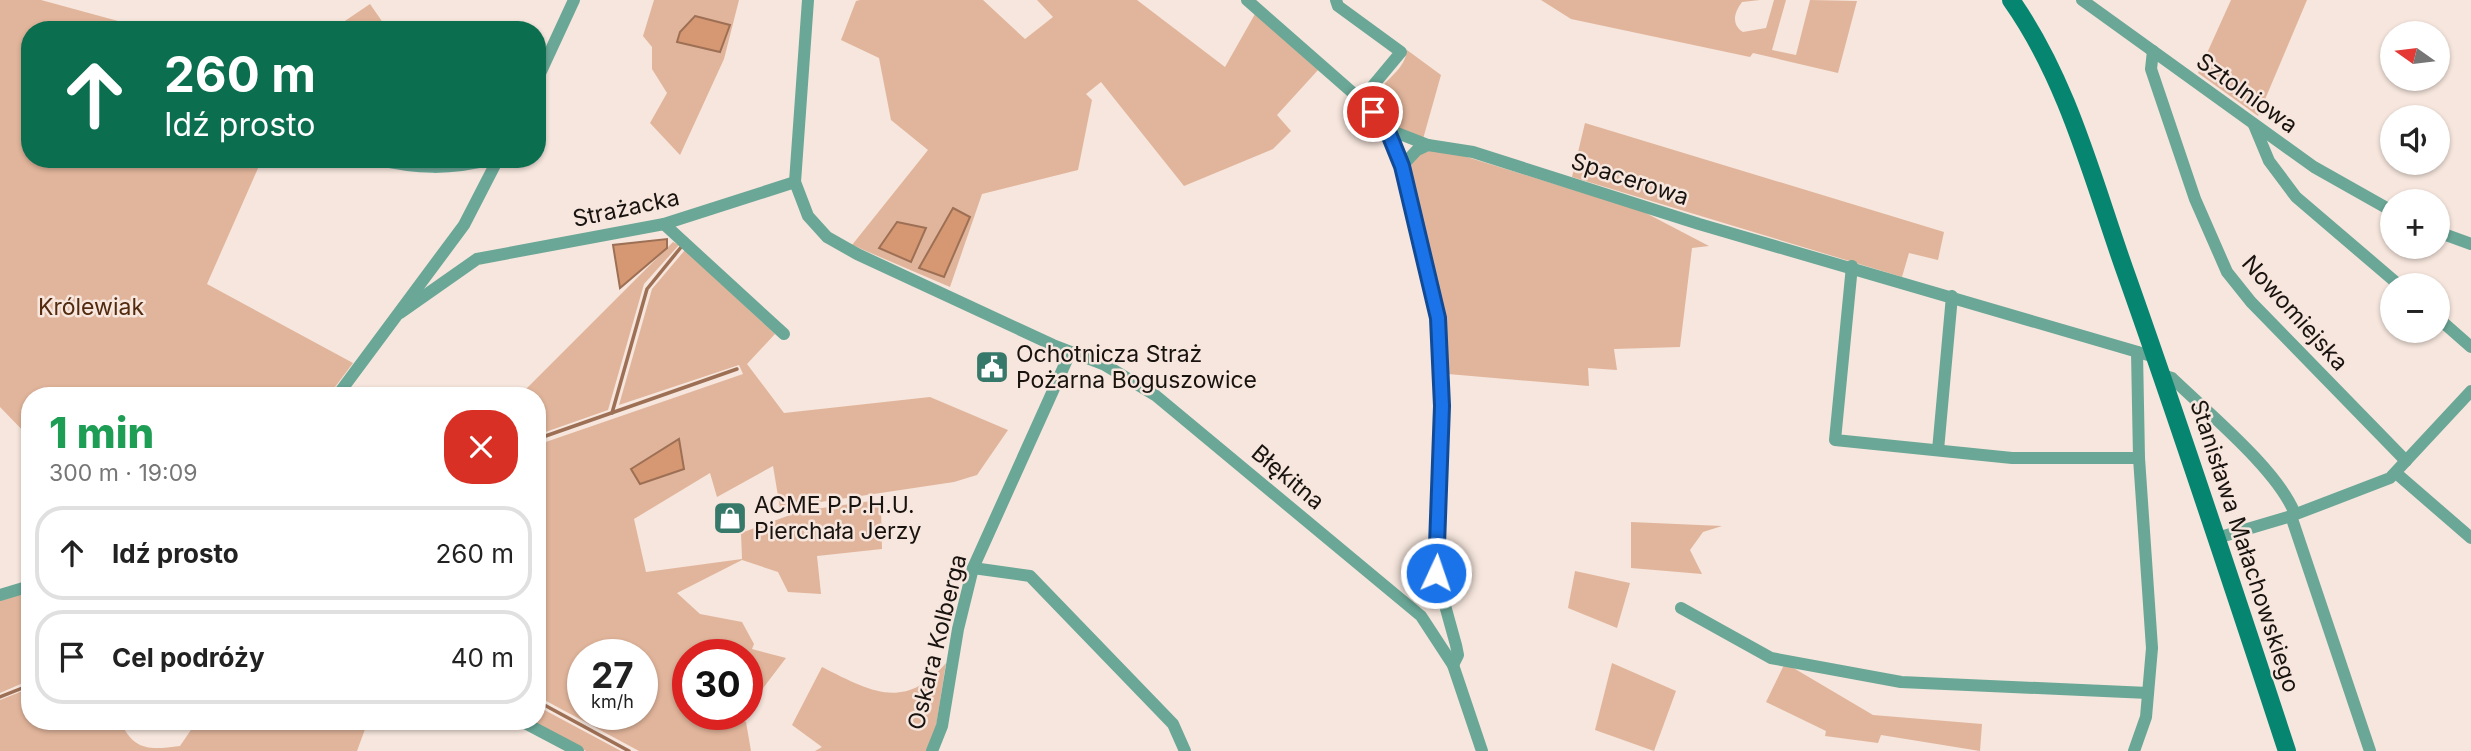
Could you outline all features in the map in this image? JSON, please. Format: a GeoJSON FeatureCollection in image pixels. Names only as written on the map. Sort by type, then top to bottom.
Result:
{"type":"FeatureCollection","features":[{"type":"Feature","properties":{"kind":"street"},"geometry":{"type":"LineString","coordinates":[[808,0],[794,182],[808,216],[827,237],[1070,353]]}},
{"type":"Feature","properties":{"kind":"street"},"geometry":{"type":"LineString","coordinates":[[1247,0],[1361,100],[1387,129]]}},
{"type":"Feature","properties":{"kind":"street","name":"Stanisława Małachowskiego"},"geometry":{"type":"LineString","coordinates":[[2011,0],[2027,23],[2056,77],[2162,375],[2287,751]]}},
{"type":"Feature","properties":{"kind":"street","name":"Sztolniowa"},"geometry":{"type":"LineString","coordinates":[[2082,0],[2330,178],[2380,205]]}},
{"type":"Feature","properties":{"kind":"street"},"geometry":{"type":"LineString","coordinates":[[546,59],[571,1]]}},
{"type":"Feature","properties":{"kind":"street"},"geometry":{"type":"LineString","coordinates":[[1337,3],[1401,52],[1361,100]]}},
{"type":"Feature","properties":{"kind":"street","name":"Nowomiejska"},"geometry":{"type":"LineString","coordinates":[[2152,51],[2151,69],[2195,199],[2227,272],[2250,302],[2406,461]]}},
{"type":"Feature","properties":{"kind":"street"},"geometry":{"type":"LineString","coordinates":[[2253,123],[2269,161],[2296,197],[2385,273]]}},
{"type":"Feature","properties":{"kind":"street","name":"Spacerowa"},"geometry":{"type":"LineString","coordinates":[[1387,129],[1429,145],[1473,152],[1699,224],[1852,266],[2155,357]]}},
{"type":"Feature","properties":{"kind":"street","name":"Błękitna"},"geometry":{"type":"LineString","coordinates":[[1387,129],[1402,166],[1438,318],[1442,406],[1436,573],[1458,655],[1453,665]]}},
{"type":"Feature","properties":{"kind":"street"},"geometry":{"type":"LineString","coordinates":[[1402,166],[1417,150],[1429,145]]}},
{"type":"Feature","properties":{"kind":"street"},"geometry":{"type":"LineString","coordinates":[[344,387],[446,250],[477,204],[494,168]]}},
{"type":"Feature","properties":{"kind":"street","name":"Strażacka"},"geometry":{"type":"LineString","coordinates":[[400,313],[465,266],[499,255],[664,224],[794,182]]}},
{"type":"Feature","properties":{"kind":"street"},"geometry":{"type":"LineString","coordinates":[[664,224],[784,334]]}},
{"type":"Feature","properties":{"kind":"street"},"geometry":{"type":"LineString","coordinates":[[2450,236],[2471,244]]}},
{"type":"Feature","properties":{"kind":"street"},"geometry":{"type":"LineString","coordinates":[[446,250],[465,266]]}},
{"type":"Feature","properties":{"kind":"street"},"geometry":{"type":"LineString","coordinates":[[1852,266],[1835,440],[2012,458],[2139,458]]}},
{"type":"Feature","properties":{"kind":"street"},"geometry":{"type":"LineString","coordinates":[[1938,450],[1952,296]]}},
{"type":"Feature","properties":{"kind":"street"},"geometry":{"type":"LineString","coordinates":[[2450,329],[2471,347]]}},
{"type":"Feature","properties":{"kind":"street"},"geometry":{"type":"LineString","coordinates":[[2136,749],[2146,718],[2152,648],[2139,458],[2137,352]]}},
{"type":"Feature","properties":{"kind":"street","name":"Błękitna"},"geometry":{"type":"LineString","coordinates":[[1070,353],[1105,365],[1155,395],[1421,616],[1453,665],[1482,751]]}},
{"type":"Feature","properties":{"kind":"street","name":"Oskara Kolberga"},"geometry":{"type":"LineString","coordinates":[[932,751],[942,726],[958,629],[973,568],[1070,353]]}},
{"type":"Feature","properties":{"kind":"street"},"geometry":{"type":"LineString","coordinates":[[2139,373],[2155,357]]}},
{"type":"Feature","properties":{"kind":"street"},"geometry":{"type":"LineString","coordinates":[[2162,375],[2172,378],[2288,497],[2370,751]]}},
{"type":"Feature","properties":{"kind":"street"},"geometry":{"type":"LineString","coordinates":[[2217,538],[2293,515],[2383,481],[2396,473],[2471,391]]}},
{"type":"Feature","properties":{"kind":"street"},"geometry":{"type":"LineString","coordinates":[[2396,473],[2471,538]]}},
{"type":"Feature","properties":{"kind":"street"},"geometry":{"type":"LineString","coordinates":[[973,568],[1030,576],[1174,723],[1185,751]]}},
{"type":"Feature","properties":{"kind":"street"},"geometry":{"type":"LineString","coordinates":[[0,595],[21,589]]}},
{"type":"Feature","properties":{"kind":"street"},"geometry":{"type":"LineString","coordinates":[[1681,608],[1771,658],[1901,682],[2148,693]]}},
{"type":"Feature","properties":{"kind":"street"},"geometry":{"type":"LineString","coordinates":[[538,730],[578,751]]}},
{"type":"Feature","properties":{"kind":"green space","name":"Królewiak"},"geometry":{"type":"Polygon","coordinates":[[[0,0],[41,0],[118,21],[21,21],[21,168],[258,168],[207,284],[353,363],[335,387],[21,387],[21,429],[0,407],[0,0]]]}},
{"type":"Feature","properties":{"kind":"green space"},"geometry":{"type":"Polygon","coordinates":[[[654,0],[739,0],[724,59],[680,155],[650,123],[667,93],[652,69],[652,47],[643,36],[654,0]]]}},
{"type":"Feature","properties":{"kind":"green space"},"geometry":{"type":"Polygon","coordinates":[[[983,0],[1025,39],[1053,17],[1037,0],[1137,0],[1225,67],[1255,14],[1318,70],[1277,115],[1291,131],[1273,149],[1184,186],[1101,82],[1086,94],[1092,100],[1078,170],[982,194],[950,287],[852,245],[928,150],[891,120],[879,58],[841,40],[856,1],[983,0]]]}},
{"type":"Feature","properties":{"kind":"green space"},"geometry":{"type":"Polygon","coordinates":[[[1541,0],[1760,0],[1742,2],[1739,6],[1735,22],[1743,32],[1766,28],[1774,0],[1786,0],[1772,50],[1796,55],[1810,0],[1857,1],[1838,73],[1753,53],[1750,57],[1571,19],[1541,0]]]}},
{"type":"Feature","properties":{"kind":"green space"},"geometry":{"type":"Polygon","coordinates":[[[2231,0],[2307,0],[2258,116],[2198,73],[2231,0]]]}},
{"type":"Feature","properties":{"kind":"green space"},"geometry":{"type":"Polygon","coordinates":[[[370,4],[382,21],[345,21],[370,4]]]}},
{"type":"Feature","properties":{"kind":"green space"},"geometry":{"type":"Polygon","coordinates":[[[1407,50],[1441,75],[1423,139],[1395,127],[1373,104],[1380,89],[1401,66],[1407,50]]]}},
{"type":"Feature","properties":{"kind":"green space"},"geometry":{"type":"Polygon","coordinates":[[[1585,123],[1944,232],[1938,260],[1909,253],[1902,277],[1572,177],[1585,123]]]}},
{"type":"Feature","properties":{"kind":"green space"},"geometry":{"type":"Polygon","coordinates":[[[1438,148],[1642,211],[1709,246],[1692,248],[1680,347],[1614,349],[1617,370],[1588,368],[1589,386],[1448,374],[1445,312],[1431,269],[1408,168],[1412,157],[1438,148]]]}},
{"type":"Feature","properties":{"kind":"green space"},"geometry":{"type":"Polygon","coordinates":[[[673,242],[679,245],[644,284],[608,410],[546,432],[546,387],[528,387],[673,242]]]}},
{"type":"Feature","properties":{"kind":"green space"},"geometry":{"type":"Polygon","coordinates":[[[685,250],[775,334],[747,364],[784,413],[930,397],[1008,430],[977,475],[954,482],[780,508],[773,466],[717,497],[710,473],[634,519],[646,572],[742,559],[741,533],[801,511],[871,501],[881,505],[882,549],[817,556],[821,594],[788,592],[778,572],[742,560],[677,593],[700,614],[742,622],[751,639],[672,639],[672,730],[747,730],[751,751],[639,751],[600,730],[658,730],[658,639],[567,639],[567,712],[546,701],[546,442],[743,374],[739,365],[619,405],[652,289],[685,250]]]}},
{"type":"Feature","properties":{"kind":"green space"},"geometry":{"type":"Polygon","coordinates":[[[1631,522],[1722,526],[1703,532],[1690,550],[1702,574],[1631,568],[1631,522]]]}},
{"type":"Feature","properties":{"kind":"green space"},"geometry":{"type":"Polygon","coordinates":[[[1575,571],[1630,583],[1617,628],[1568,608],[1575,571]]]}},
{"type":"Feature","properties":{"kind":"green space"},"geometry":{"type":"Polygon","coordinates":[[[21,594],[21,684],[0,693],[0,601],[21,594]]]}},
{"type":"Feature","properties":{"kind":"green space"},"geometry":{"type":"Polygon","coordinates":[[[763,652],[786,658],[763,688],[763,652]]]}},
{"type":"Feature","properties":{"kind":"green space"},"geometry":{"type":"Polygon","coordinates":[[[946,663],[936,727],[927,751],[815,751],[822,747],[792,725],[822,667],[871,689],[901,692],[916,688],[946,663]]]}},
{"type":"Feature","properties":{"kind":"green space"},"geometry":{"type":"Polygon","coordinates":[[[1612,663],[1676,691],[1654,751],[1595,730],[1612,663]]]}},
{"type":"Feature","properties":{"kind":"green space"},"geometry":{"type":"Polygon","coordinates":[[[1785,663],[1873,715],[1982,724],[1980,751],[1881,735],[1878,743],[1825,736],[1826,731],[1766,702],[1785,663]]]}},
{"type":"Feature","properties":{"kind":"green space"},"geometry":{"type":"Polygon","coordinates":[[[21,692],[21,730],[124,730],[137,743],[151,748],[180,746],[191,730],[365,730],[357,751],[0,751],[0,700],[21,692]]]}},
{"type":"Feature","properties":{"kind":"green space"},"geometry":{"type":"Polygon","coordinates":[[[546,711],[567,722],[567,730],[582,730],[621,751],[586,751],[546,730],[546,711]]]}},
{"type":"Feature","properties":{"kind":"shaded area"},"geometry":{"type":"Polygon","coordinates":[[[695,16],[730,25],[720,52],[677,42],[680,32],[695,16]]]}},
{"type":"Feature","properties":{"kind":"shaded area"},"geometry":{"type":"Polygon","coordinates":[[[953,208],[970,217],[944,277],[919,268],[953,208]]]}},
{"type":"Feature","properties":{"kind":"shaded area"},"geometry":{"type":"Polygon","coordinates":[[[897,222],[926,228],[911,262],[879,248],[897,222]]]}},
{"type":"Feature","properties":{"kind":"shaded area"},"geometry":{"type":"Polygon","coordinates":[[[667,239],[667,248],[620,288],[613,245],[667,239]]]}},
{"type":"Feature","properties":{"kind":"shaded area"},"geometry":{"type":"Polygon","coordinates":[[[679,439],[684,469],[640,484],[631,469],[679,439]]]}},
{"type":"Feature","properties":{"kind":"waterway"},"geometry":{"type":"LineString","coordinates":[[612,413],[647,289],[682,246]]}},
{"type":"Feature","properties":{"kind":"waterway"},"geometry":{"type":"LineString","coordinates":[[546,436],[737,369]]}},
{"type":"Feature","properties":{"kind":"waterway"},"geometry":{"type":"LineString","coordinates":[[0,697],[21,689]]}},
{"type":"Feature","properties":{"kind":"waterway"},"geometry":{"type":"LineString","coordinates":[[546,706],[629,751]]}},
{"type":"Feature","properties":{"kind":"place","name":"Ochotnicza Straż Pożarna Boguszowice"},"geometry":{"type":"Point","coordinates":[992,367]}},
{"type":"Feature","properties":{"kind":"place","name":"ACME P.P.H.U. Pierchała Jerzy"},"geometry":{"type":"Point","coordinates":[730,518]}},
{"type":"Feature","properties":{"kind":"route"},"geometry":{"type":"LineString","coordinates":[[1373,112],[1385,124],[1402,166],[1423,264],[1438,318],[1442,406],[1436,573]]}}]}
